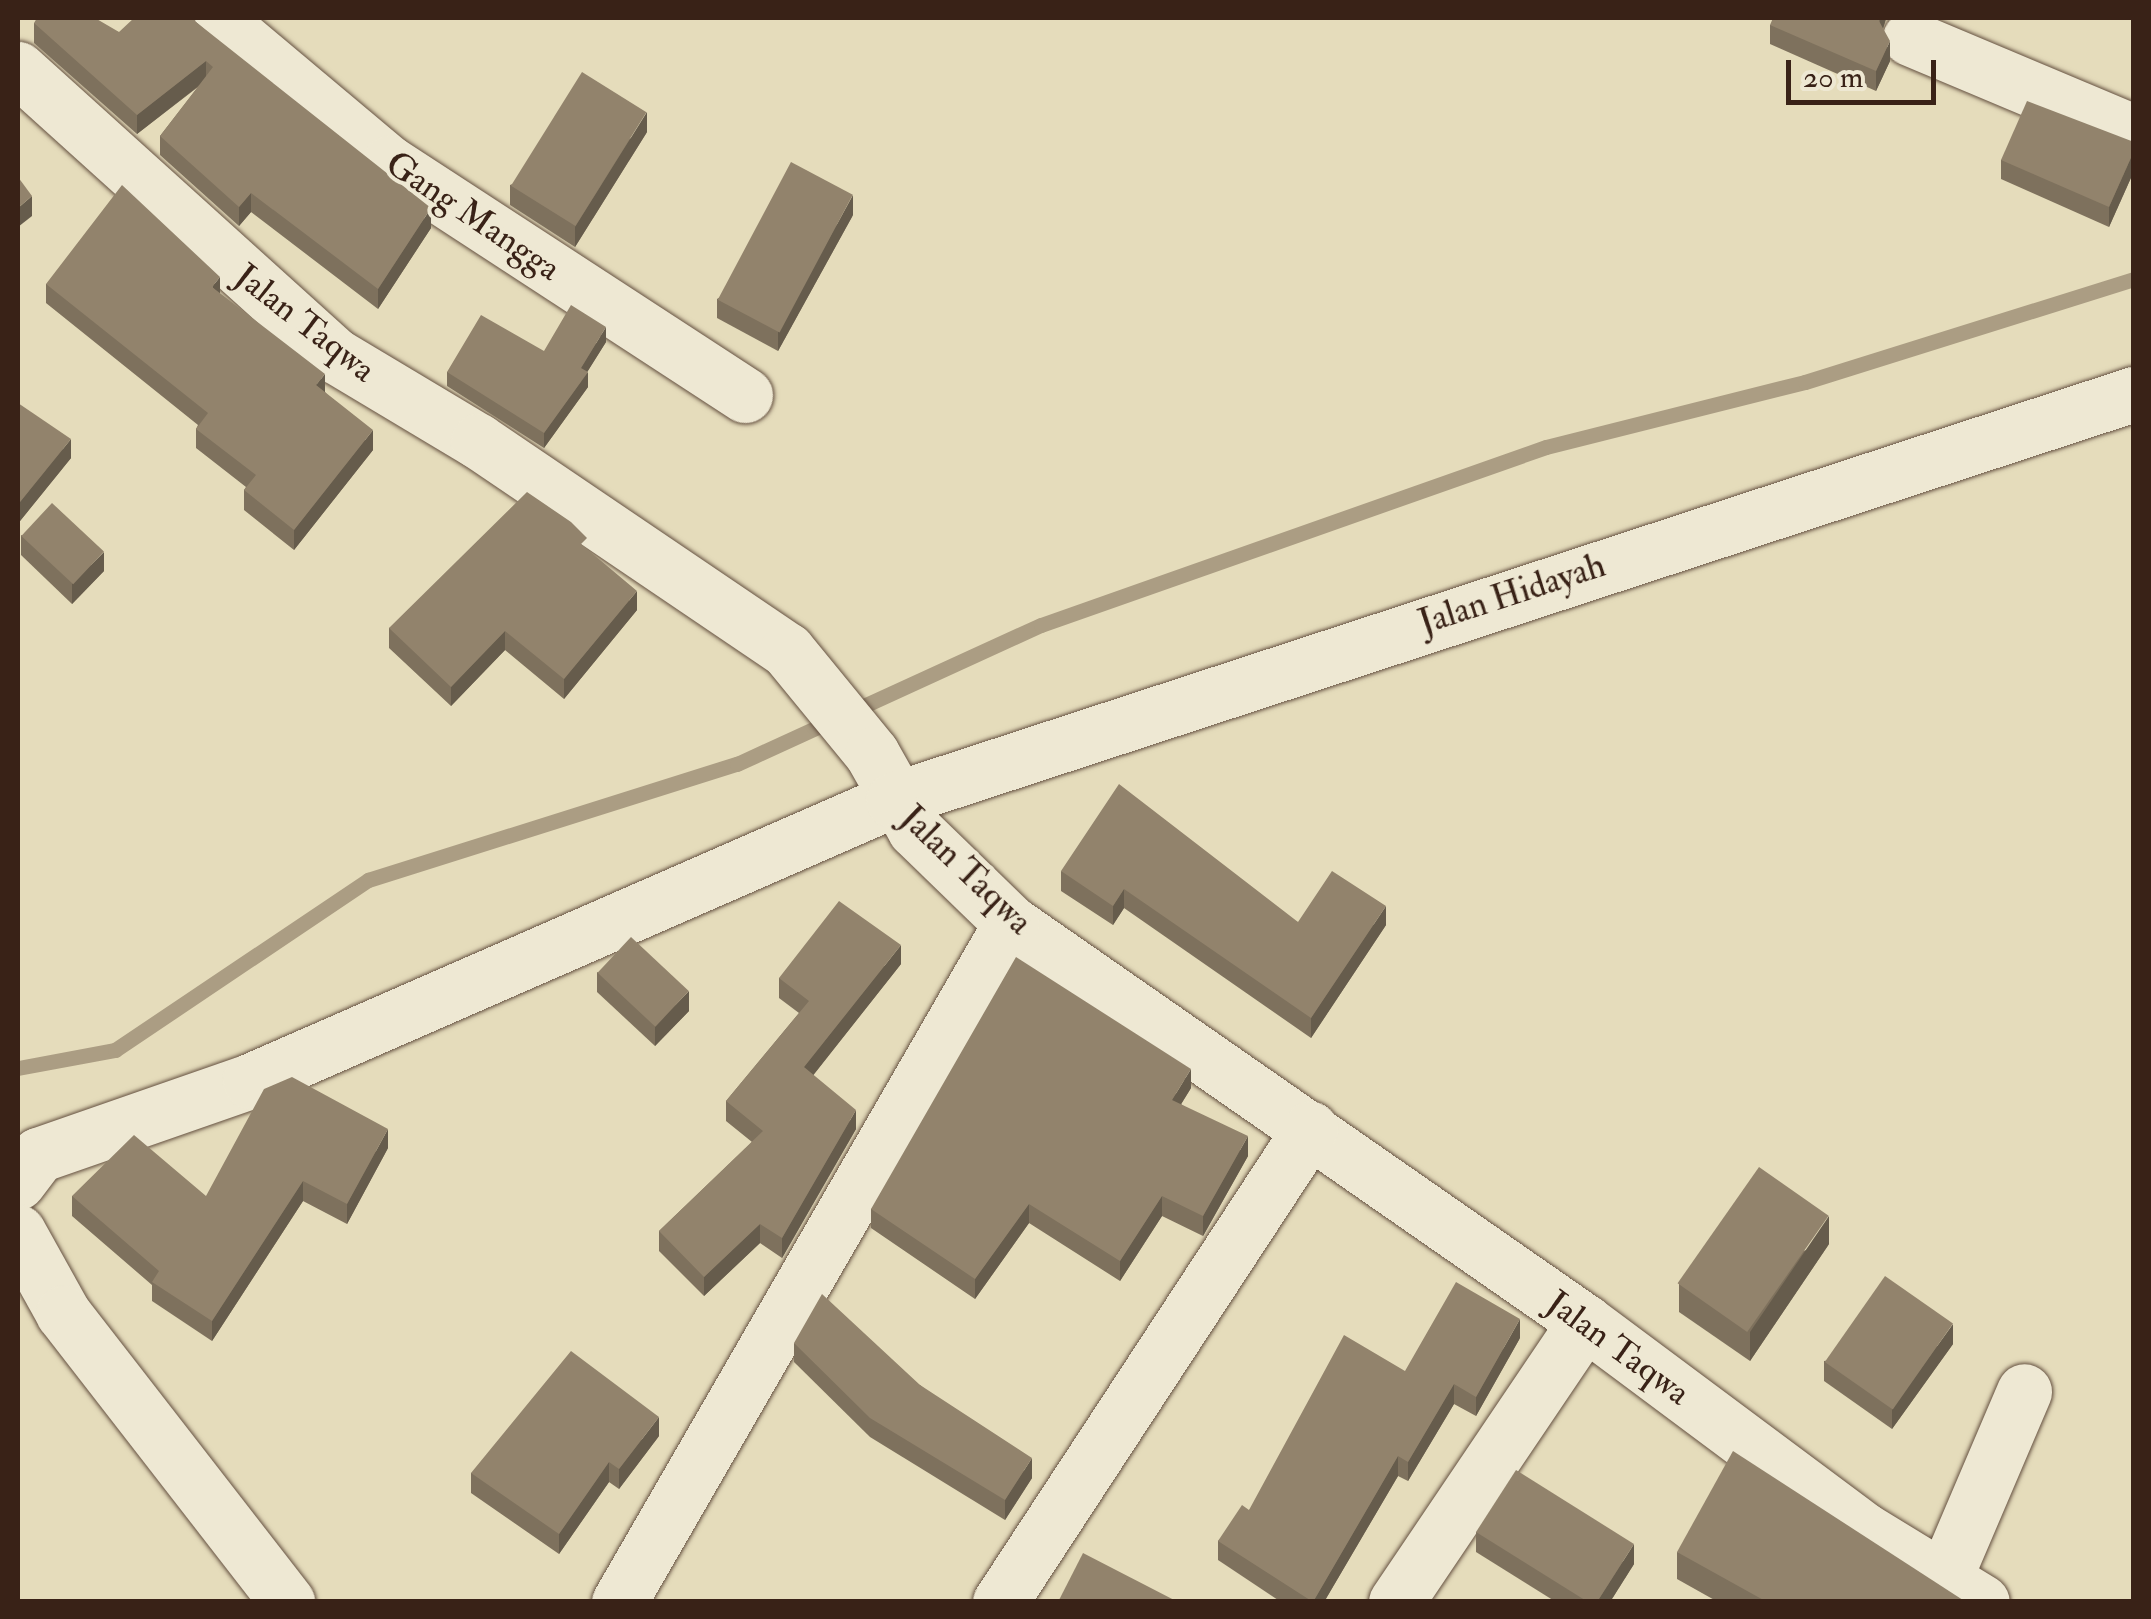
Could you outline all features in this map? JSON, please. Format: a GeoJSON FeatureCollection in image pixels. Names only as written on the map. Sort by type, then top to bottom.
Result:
{"type":"FeatureCollection","features":[{"type":"Feature","properties":{"kind":"street","name":"Gang Mangga"},"geometry":{"type":"LineString","coordinates":[[216,18],[389,163],[745,395]]}},
{"type":"Feature","properties":{"kind":"street"},"geometry":{"type":"LineString","coordinates":[[1910,38],[2134,132]]}},
{"type":"Feature","properties":{"kind":"street","name":"Jalan Taqwa"},"geometry":{"type":"LineString","coordinates":[[18,68],[336,356],[694,583],[818,684],[882,777],[1011,924],[1584,1322],[1864,1530],[1963,1590]]}},
{"type":"Feature","properties":{"kind":"street","name":"Jalan Hidayah"},"geometry":{"type":"LineString","coordinates":[[24,1165],[250,1081],[882,777],[2134,394]]}},
{"type":"Feature","properties":{"kind":"street"},"geometry":{"type":"LineString","coordinates":[[618,1602],[1011,924]]}},
{"type":"Feature","properties":{"kind":"street"},"geometry":{"type":"LineString","coordinates":[[1000,1602],[1310,1129]]}},
{"type":"Feature","properties":{"kind":"street"},"geometry":{"type":"LineString","coordinates":[[18,1232],[63,1313],[288,1602]]}},
{"type":"Feature","properties":{"kind":"street"},"geometry":{"type":"LineString","coordinates":[[1396,1602],[1584,1322]]}},
{"type":"Feature","properties":{"kind":"street"},"geometry":{"type":"LineString","coordinates":[[1963,1590],[2024,1390]]}},
{"type":"Feature","properties":{"kind":"building"},"geometry":{"type":"Polygon","coordinates":[[[37,18],[95,18],[119,32],[134,18],[194,18],[431,208],[378,289],[251,193],[239,207],[160,136],[213,67],[206,61],[137,115],[34,23],[37,18]]]}},
{"type":"Feature","properties":{"kind":"building"},"geometry":{"type":"Polygon","coordinates":[[[1773,18],[1880,18],[1890,41],[1876,71],[1770,25],[1773,18]]]}},
{"type":"Feature","properties":{"kind":"building"},"geometry":{"type":"Polygon","coordinates":[[[582,72],[646,112],[575,226],[511,186],[582,72]]]}},
{"type":"Feature","properties":{"kind":"building"},"geometry":{"type":"Polygon","coordinates":[[[2027,101],[2134,142],[2134,151],[2109,207],[2001,160],[2027,101]]]}},
{"type":"Feature","properties":{"kind":"building"},"geometry":{"type":"Polygon","coordinates":[[[791,162],[853,195],[780,333],[718,300],[791,162]]]}},
{"type":"Feature","properties":{"kind":"building"},"geometry":{"type":"Polygon","coordinates":[[[18,177],[32,196],[18,208],[18,177]]]}},
{"type":"Feature","properties":{"kind":"building"},"geometry":{"type":"Polygon","coordinates":[[[122,185],[220,277],[212,287],[325,374],[316,385],[373,430],[294,530],[244,490],[256,475],[196,429],[208,413],[46,284],[122,185]]]}},
{"type":"Feature","properties":{"kind":"building"},"geometry":{"type":"Polygon","coordinates":[[[571,305],[606,327],[581,368],[588,372],[544,433],[447,372],[481,315],[544,351],[571,305]]]}},
{"type":"Feature","properties":{"kind":"building"},"geometry":{"type":"Polygon","coordinates":[[[18,403],[71,439],[20,502],[18,500],[18,403]]]}},
{"type":"Feature","properties":{"kind":"building"},"geometry":{"type":"Polygon","coordinates":[[[527,492],[571,522],[587,538],[581,544],[637,591],[564,679],[505,631],[451,687],[389,628],[527,492]]]}},
{"type":"Feature","properties":{"kind":"building"},"geometry":{"type":"Polygon","coordinates":[[[52,503],[104,551],[73,584],[21,536],[52,503]]]}},
{"type":"Feature","properties":{"kind":"building"},"geometry":{"type":"Polygon","coordinates":[[[1119,784],[1298,922],[1332,871],[1386,906],[1311,1018],[1124,889],[1113,906],[1061,871],[1119,784]]]}},
{"type":"Feature","properties":{"kind":"building"},"geometry":{"type":"Polygon","coordinates":[[[839,901],[901,945],[804,1067],[856,1110],[782,1238],[760,1224],[704,1277],[659,1231],[763,1131],[726,1101],[809,1001],[779,978],[839,901]]]}},
{"type":"Feature","properties":{"kind":"building"},"geometry":{"type":"Polygon","coordinates":[[[631,937],[689,991],[655,1027],[598,973],[631,937]]]}},
{"type":"Feature","properties":{"kind":"building"},"geometry":{"type":"Polygon","coordinates":[[[1016,957],[1191,1069],[1172,1100],[1248,1136],[1203,1216],[1162,1196],[1120,1261],[1029,1204],[975,1279],[871,1209],[1016,957]]]}},
{"type":"Feature","properties":{"kind":"building"},"geometry":{"type":"Polygon","coordinates":[[[292,1077],[388,1129],[347,1204],[303,1181],[212,1321],[152,1282],[159,1271],[72,1196],[134,1135],[206,1196],[264,1089],[292,1077]]]}},
{"type":"Feature","properties":{"kind":"building"},"geometry":{"type":"Polygon","coordinates":[[[1759,1167],[1829,1216],[1747,1332],[1678,1283],[1759,1167]]]}},
{"type":"Feature","properties":{"kind":"building"},"geometry":{"type":"Polygon","coordinates":[[[1885,1276],[1953,1324],[1893,1410],[1825,1362],[1885,1276]]]}},
{"type":"Feature","properties":{"kind":"building"},"geometry":{"type":"Polygon","coordinates":[[[1456,1282],[1520,1319],[1476,1397],[1454,1384],[1408,1462],[1398,1456],[1313,1602],[1218,1541],[1242,1505],[1249,1510],[1344,1335],[1405,1371],[1456,1282]]]}},
{"type":"Feature","properties":{"kind":"building"},"geometry":{"type":"Polygon","coordinates":[[[822,1294],[920,1385],[1032,1458],[1005,1500],[870,1418],[794,1343],[822,1294]]]}},
{"type":"Feature","properties":{"kind":"building"},"geometry":{"type":"Polygon","coordinates":[[[571,1351],[659,1417],[619,1469],[609,1462],[559,1534],[471,1473],[571,1351]]]}},
{"type":"Feature","properties":{"kind":"building"},"geometry":{"type":"Polygon","coordinates":[[[1733,1451],[1966,1602],[1767,1602],[1677,1552],[1733,1451]]]}},
{"type":"Feature","properties":{"kind":"building"},"geometry":{"type":"Polygon","coordinates":[[[1516,1470],[1634,1544],[1597,1602],[1588,1602],[1476,1532],[1516,1470]]]}},
{"type":"Feature","properties":{"kind":"building"},"geometry":{"type":"Polygon","coordinates":[[[1083,1553],[1178,1602],[1058,1602],[1083,1553]]]}},
{"type":"Feature","properties":{"kind":"waterway"},"geometry":{"type":"LineString","coordinates":[[18,1068],[115,1050],[368,880],[737,764],[1041,625],[1546,447],[1805,382],[2134,279]]}}]}
